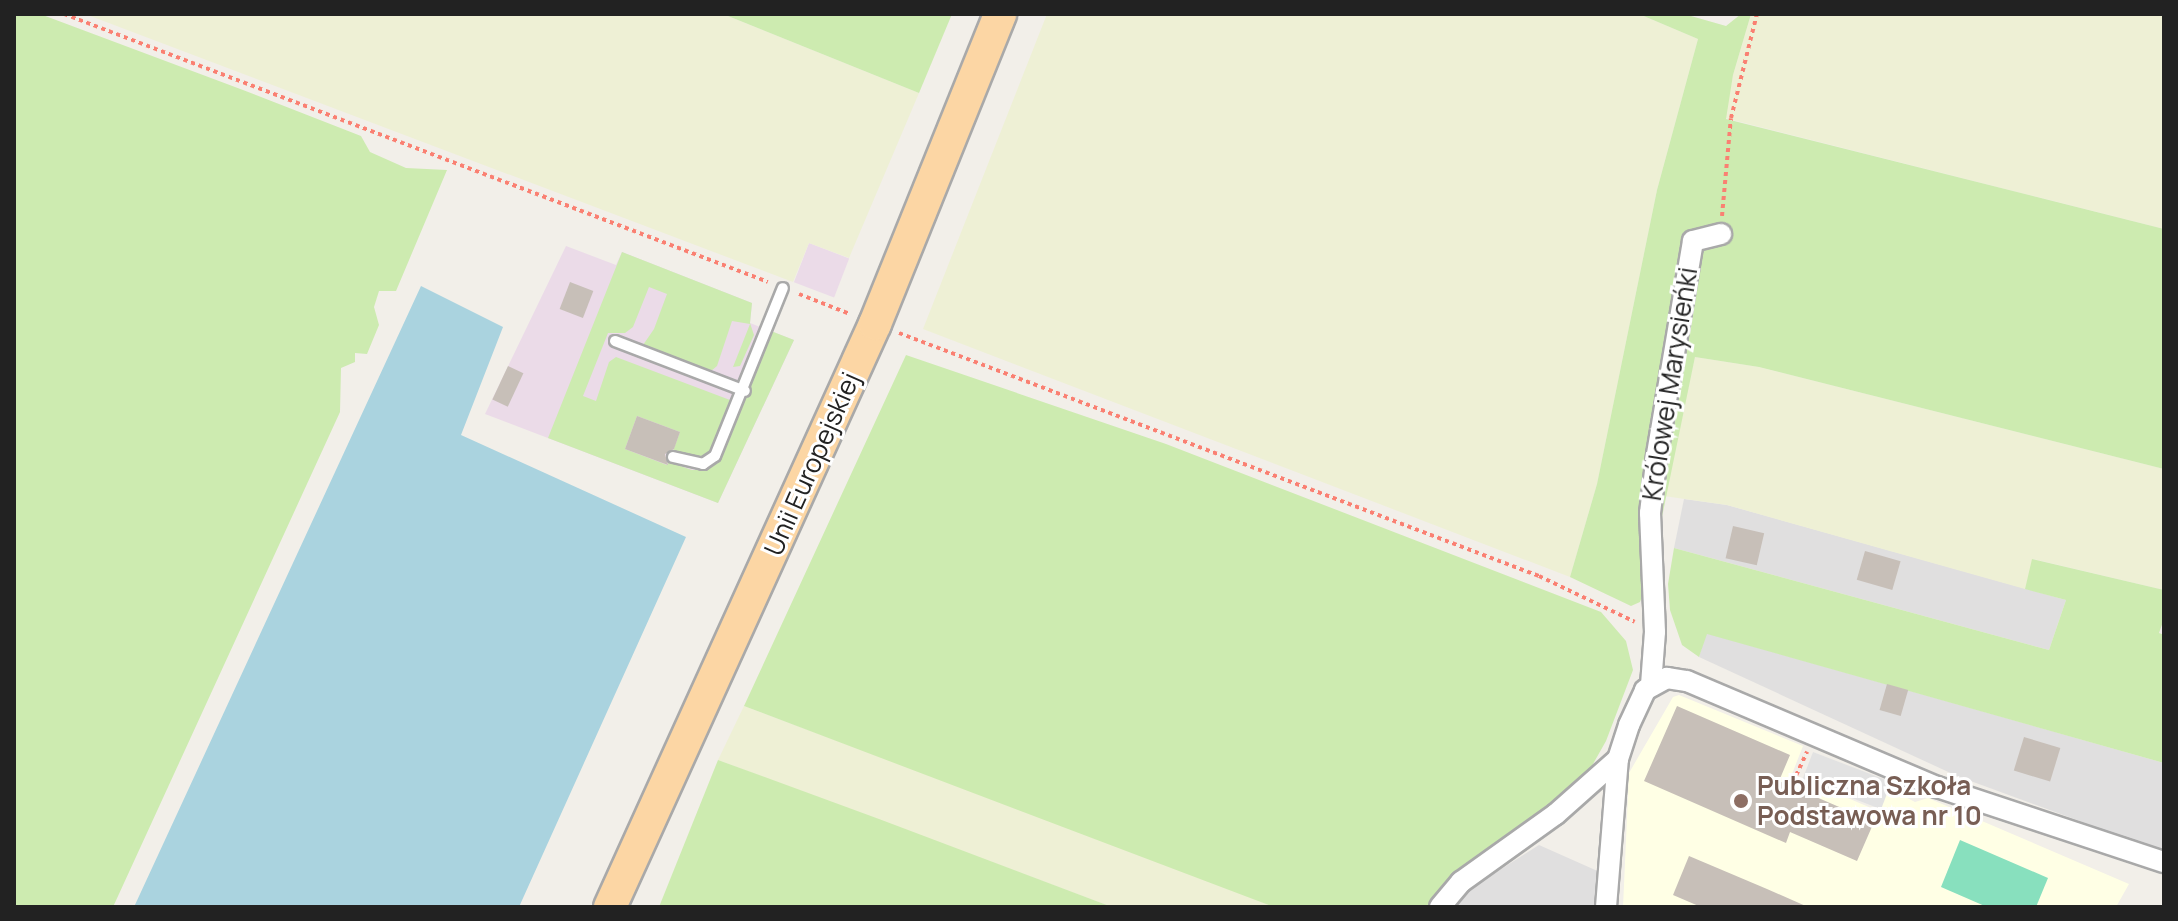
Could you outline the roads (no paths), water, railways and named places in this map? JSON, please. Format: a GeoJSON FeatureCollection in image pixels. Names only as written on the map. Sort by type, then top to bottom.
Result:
{"type":"FeatureCollection","features":[{"type":"Feature","properties":{"kind":"main road","name":"Unii Europejskiej"},"geometry":{"type":"LineString","coordinates":[[610,907],[875,324],[1000,14]]}},
{"type":"Feature","properties":{"kind":"street","name":"Królowej Marysieńki"},"geometry":{"type":"LineString","coordinates":[[1651,685],[1655,632],[1650,513],[1657,454],[1693,241],[1721,234]]}},
{"type":"Feature","properties":{"kind":"street"},"geometry":{"type":"LineString","coordinates":[[1606,907],[1618,759],[1629,725],[1651,685],[1667,678],[1683,679],[1937,787],[2164,862]]}},
{"type":"Feature","properties":{"kind":"street"},"geometry":{"type":"LineString","coordinates":[[1440,907],[1461,882],[1556,814],[1618,759]]}},
{"type":"Feature","properties":{"kind":"lane"},"geometry":{"type":"LineString","coordinates":[[673,457],[693,464],[709,462],[715,456],[745,391],[783,288]]}},
{"type":"Feature","properties":{"kind":"lane"},"geometry":{"type":"LineString","coordinates":[[615,341],[745,391]]}},
{"type":"Feature","properties":{"kind":"water"},"geometry":{"type":"Polygon","coordinates":[[[421,286],[503,327],[461,435],[686,537],[519,907],[134,907],[421,286]]]}},
{"type":"Feature","properties":{"kind":"place","name":"Publiczna Szkoła Podstawowa nr 10"},"geometry":{"type":"Point","coordinates":[1741,801]}}]}
